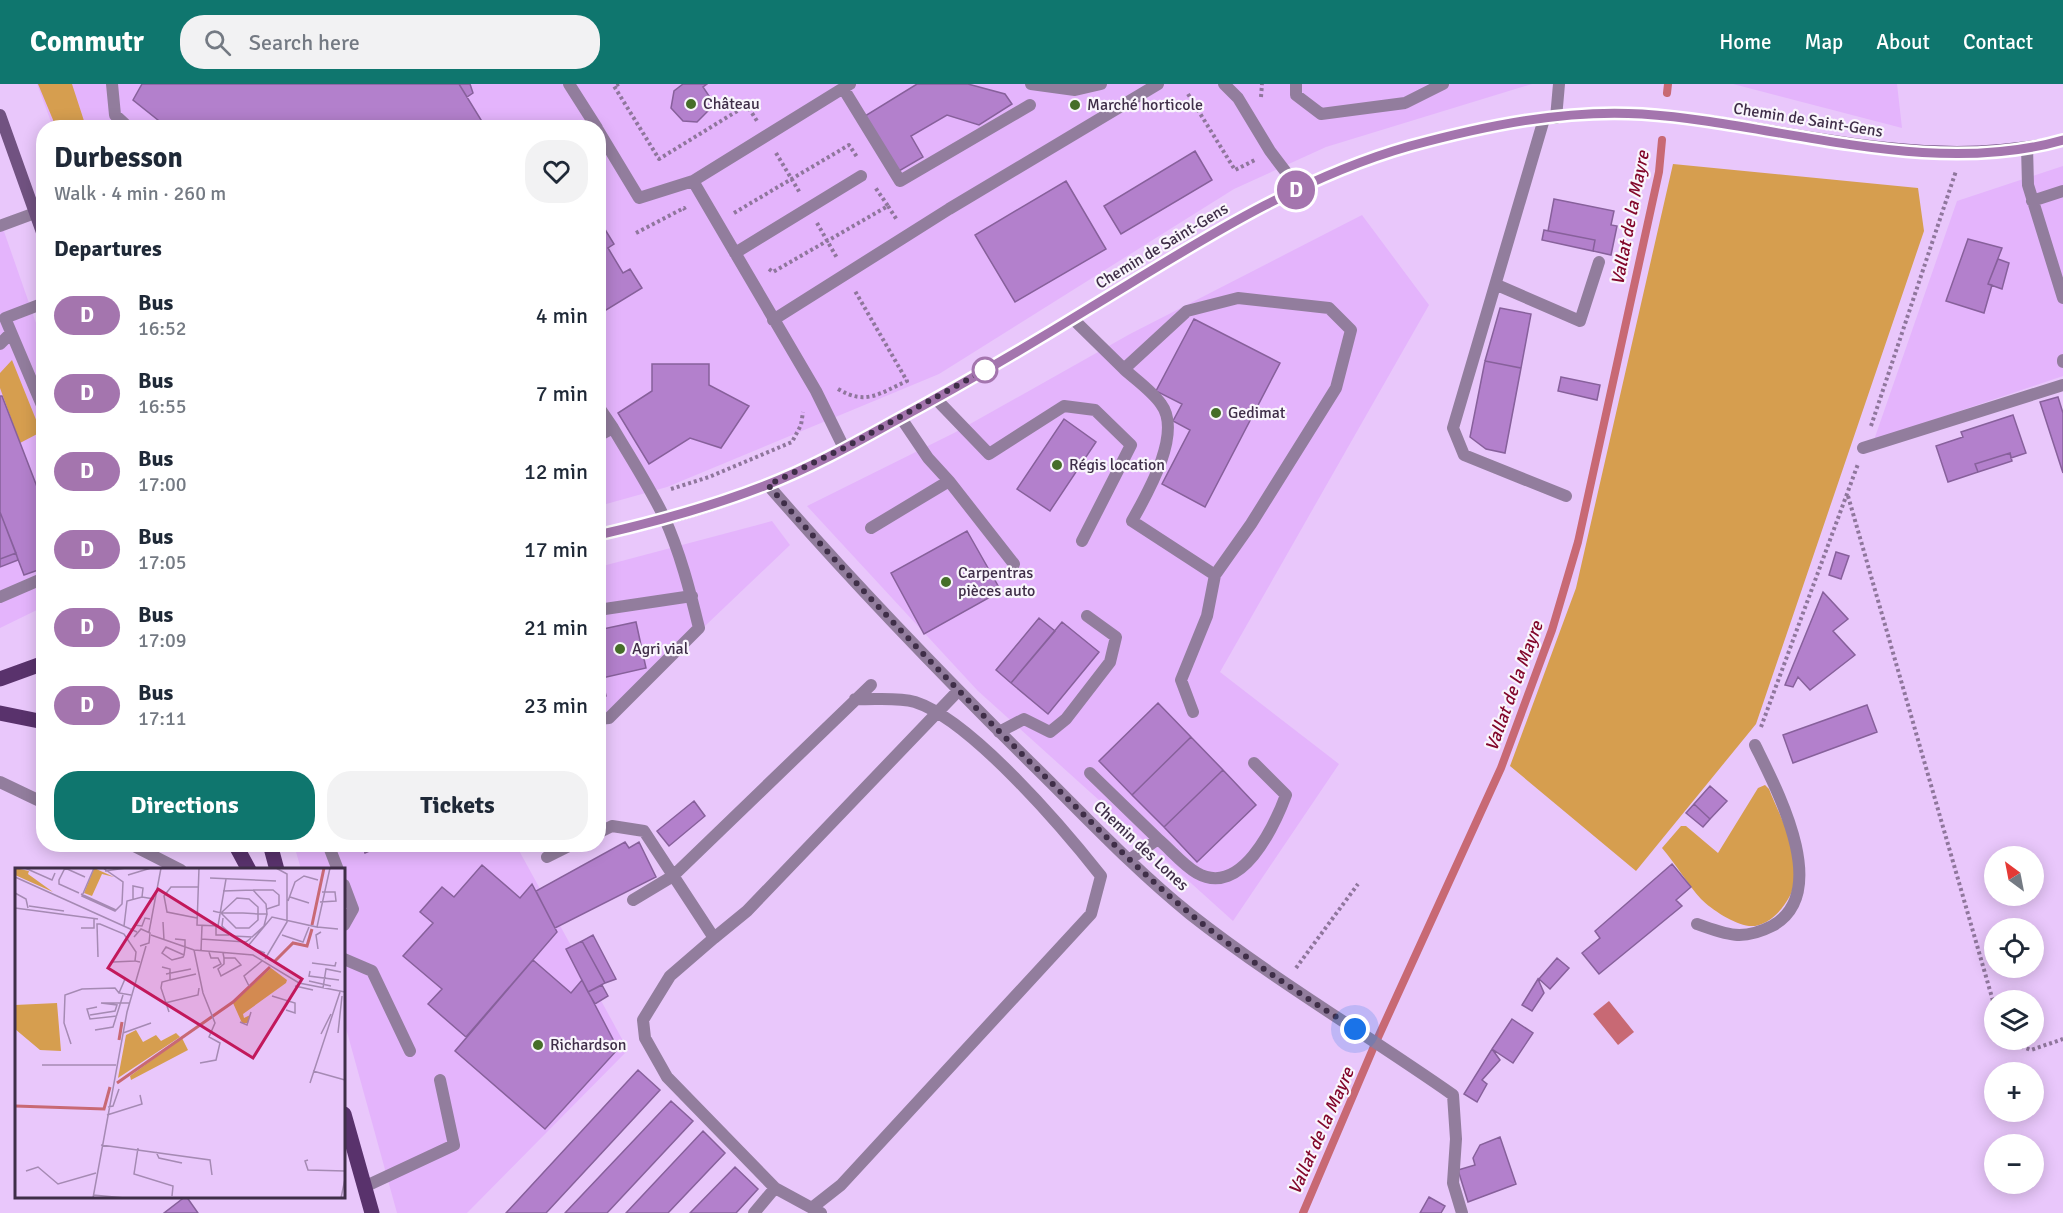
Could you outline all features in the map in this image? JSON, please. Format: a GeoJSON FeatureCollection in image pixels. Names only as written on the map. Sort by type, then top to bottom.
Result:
{"type":"FeatureCollection","features":[{"type":"Feature","properties":{"kind":"main road","name":"Chemin de Saint-Gens"},"geometry":{"type":"LineString","coordinates":[[606,533],[665,520],[768,485],[936,399],[1238,219],[1349,166],[1408,147],[1473,130],[1550,118],[1600,114],[1642,114],[1899,151],[1963,153],[2027,147],[2063,140]]}},
{"type":"Feature","properties":{"kind":"main road"},"geometry":{"type":"LineString","coordinates":[[0,115],[35,213]]}},
{"type":"Feature","properties":{"kind":"main road"},"geometry":{"type":"LineString","coordinates":[[0,679],[36,666]]}},
{"type":"Feature","properties":{"kind":"main road"},"geometry":{"type":"LineString","coordinates":[[0,713],[36,720]]}},
{"type":"Feature","properties":{"kind":"main road"},"geometry":{"type":"LineString","coordinates":[[239,852],[248,868]]}},
{"type":"Feature","properties":{"kind":"main road"},"geometry":{"type":"LineString","coordinates":[[272,852],[276,868]]}},
{"type":"Feature","properties":{"kind":"main road"},"geometry":{"type":"LineString","coordinates":[[345,1118],[372,1213]]}},
{"type":"Feature","properties":{"kind":"street"},"geometry":{"type":"LineString","coordinates":[[111,84],[115,115],[120,120]]}},
{"type":"Feature","properties":{"kind":"street"},"geometry":{"type":"LineString","coordinates":[[569,84],[591,120]]}},
{"type":"Feature","properties":{"kind":"street"},"geometry":{"type":"LineString","coordinates":[[1031,84],[1076,90],[1101,84]]}},
{"type":"Feature","properties":{"kind":"street"},"geometry":{"type":"LineString","coordinates":[[774,320],[921,227],[1158,84]]}},
{"type":"Feature","properties":{"kind":"street"},"geometry":{"type":"LineString","coordinates":[[1224,84],[1238,98],[1270,151],[1299,188]]}},
{"type":"Feature","properties":{"kind":"street"},"geometry":{"type":"LineString","coordinates":[[1296,84],[1296,95],[1322,114],[1405,103],[1443,84]]}},
{"type":"Feature","properties":{"kind":"street"},"geometry":{"type":"LineString","coordinates":[[1559,84],[1453,428],[1464,455],[1566,496]]}},
{"type":"Feature","properties":{"kind":"street"},"geometry":{"type":"LineString","coordinates":[[606,145],[639,198],[693,181],[846,86],[900,181],[1030,105]]}},
{"type":"Feature","properties":{"kind":"street"},"geometry":{"type":"LineString","coordinates":[[2027,147],[2028,185],[2063,298]]}},
{"type":"Feature","properties":{"kind":"street"},"geometry":{"type":"LineString","coordinates":[[735,253],[861,176]]}},
{"type":"Feature","properties":{"kind":"street"},"geometry":{"type":"LineString","coordinates":[[693,181],[816,391],[844,448]]}},
{"type":"Feature","properties":{"kind":"street"},"geometry":{"type":"LineString","coordinates":[[2032,201],[2063,191]]}},
{"type":"Feature","properties":{"kind":"street"},"geometry":{"type":"LineString","coordinates":[[0,226],[35,213]]}},
{"type":"Feature","properties":{"kind":"street"},"geometry":{"type":"LineString","coordinates":[[1497,285],[1581,321],[1599,262]]}},
{"type":"Feature","properties":{"kind":"street"},"geometry":{"type":"LineString","coordinates":[[1124,369],[1187,311],[1238,298],[1329,308],[1351,330],[1336,388],[1251,524],[1215,575],[1207,615],[1181,680],[1193,712]]}},
{"type":"Feature","properties":{"kind":"street"},"geometry":{"type":"LineString","coordinates":[[36,306],[5,318],[36,391]]}},
{"type":"Feature","properties":{"kind":"street"},"geometry":{"type":"LineString","coordinates":[[1073,319],[1162,405],[1170,428],[1151,485],[1132,521],[1215,575]]}},
{"type":"Feature","properties":{"kind":"street"},"geometry":{"type":"LineString","coordinates":[[0,344],[11,333]]}},
{"type":"Feature","properties":{"kind":"street"},"geometry":{"type":"LineString","coordinates":[[1863,448],[2063,385]]}},
{"type":"Feature","properties":{"kind":"street"},"geometry":{"type":"LineString","coordinates":[[936,399],[989,454],[1064,406],[1095,410],[1131,445],[1082,541]]}},
{"type":"Feature","properties":{"kind":"street"},"geometry":{"type":"LineString","coordinates":[[606,418],[653,495],[665,520],[692,596],[699,628],[609,718],[606,718]]}},
{"type":"Feature","properties":{"kind":"street"},"geometry":{"type":"LineString","coordinates":[[901,418],[928,458],[949,481],[1014,564]]}},
{"type":"Feature","properties":{"kind":"street"},"geometry":{"type":"LineString","coordinates":[[606,432],[613,428]]}},
{"type":"Feature","properties":{"kind":"street"},"geometry":{"type":"LineString","coordinates":[[871,528],[949,481]]}},
{"type":"Feature","properties":{"kind":"street","name":"Chemin des Lones"},"geometry":{"type":"LineString","coordinates":[[768,485],[841,569],[957,692],[1129,860],[1188,912],[1284,982],[1453,1095],[1456,1139],[1453,1183],[1462,1213]]}},
{"type":"Feature","properties":{"kind":"street"},"geometry":{"type":"LineString","coordinates":[[0,597],[36,581]]}},
{"type":"Feature","properties":{"kind":"street"},"geometry":{"type":"LineString","coordinates":[[606,609],[692,596]]}},
{"type":"Feature","properties":{"kind":"street"},"geometry":{"type":"LineString","coordinates":[[999,732],[1024,719],[1050,732],[1072,711],[1110,662],[1116,637],[1087,616]]}},
{"type":"Feature","properties":{"kind":"street"},"geometry":{"type":"LineString","coordinates":[[633,900],[673,876],[871,685]]}},
{"type":"Feature","properties":{"kind":"street"},"geometry":{"type":"LineString","coordinates":[[855,699],[912,702],[938,711],[987,753],[1065,831],[1101,876],[1091,914],[817,1210],[775,1188],[667,1077],[645,1038],[643,1020],[670,976],[747,911],[938,711],[957,692]]}},
{"type":"Feature","properties":{"kind":"street"},"geometry":{"type":"LineString","coordinates":[[1698,924],[1728,935],[1755,934],[1779,922],[1793,904],[1801,876],[1795,840],[1771,777],[1755,745]]}},
{"type":"Feature","properties":{"kind":"street"},"geometry":{"type":"LineString","coordinates":[[1090,773],[1197,873],[1219,878],[1243,868],[1275,823],[1287,795],[1254,763]]}},
{"type":"Feature","properties":{"kind":"street"},"geometry":{"type":"LineString","coordinates":[[0,782],[36,800]]}},
{"type":"Feature","properties":{"kind":"street"},"geometry":{"type":"LineString","coordinates":[[606,829],[612,826],[644,831],[714,938]]}},
{"type":"Feature","properties":{"kind":"street"},"geometry":{"type":"LineString","coordinates":[[1129,860],[1158,839]]}},
{"type":"Feature","properties":{"kind":"street"},"geometry":{"type":"LineString","coordinates":[[146,852],[177,868]]}},
{"type":"Feature","properties":{"kind":"street"},"geometry":{"type":"LineString","coordinates":[[331,852],[337,868]]}},
{"type":"Feature","properties":{"kind":"street"},"geometry":{"type":"LineString","coordinates":[[546,857],[556,852]]}},
{"type":"Feature","properties":{"kind":"street"},"geometry":{"type":"LineString","coordinates":[[345,888],[353,909],[345,923]]}},
{"type":"Feature","properties":{"kind":"street"},"geometry":{"type":"LineString","coordinates":[[345,959],[372,971],[410,1051]]}},
{"type":"Feature","properties":{"kind":"street"},"geometry":{"type":"LineString","coordinates":[[364,1187],[454,1145],[440,1080]]}},
{"type":"Feature","properties":{"kind":"street"},"geometry":{"type":"LineString","coordinates":[[754,1213],[775,1188]]}},
{"type":"Feature","properties":{"kind":"path"},"geometry":{"type":"LineString","coordinates":[[1188,94],[1235,170],[1253,162]]}},
{"type":"Feature","properties":{"kind":"path"},"geometry":{"type":"LineString","coordinates":[[719,225],[790,177]]}},
{"type":"Feature","properties":{"kind":"path"},"geometry":{"type":"LineString","coordinates":[[653,495],[709,477],[792,442],[804,414],[799,400],[828,383],[848,394],[869,399],[907,381],[853,287]]}},
{"type":"Feature","properties":{"kind":"path"},"geometry":{"type":"LineString","coordinates":[[1848,495],[1990,990]]}},
{"type":"Feature","properties":{"kind":"path"},"geometry":{"type":"LineString","coordinates":[[1284,982],[1312,950],[1358,884]]}},
{"type":"Feature","properties":{"kind":"path"},"geometry":{"type":"LineString","coordinates":[[2044,1046],[2063,1039]]}},
{"type":"Feature","properties":{"kind":"shaded area"},"geometry":{"type":"Polygon","coordinates":[[[37,84],[1532,84],[1326,147],[1234,189],[939,374],[667,487],[606,504],[606,120],[50,120],[37,84]]]}},
{"type":"Feature","properties":{"kind":"shaded area"},"geometry":{"type":"Polygon","coordinates":[[[38,84],[72,84],[84,120],[53,120],[38,84]]]}},
{"type":"Feature","properties":{"kind":"shaded area"},"geometry":{"type":"Polygon","coordinates":[[[1733,84],[1897,84],[1902,128],[1733,84]]]}},
{"type":"Feature","properties":{"kind":"shaded area"},"geometry":{"type":"Polygon","coordinates":[[[1673,164],[1918,188],[1924,231],[1756,724],[1636,871],[1510,766],[1576,588],[1673,164]]]}},
{"type":"Feature","properties":{"kind":"shaded area"},"geometry":{"type":"Polygon","coordinates":[[[2063,166],[2063,376],[1874,440],[1957,201],[2063,166]]]}},
{"type":"Feature","properties":{"kind":"shaded area"},"geometry":{"type":"Polygon","coordinates":[[[1362,215],[1429,305],[1220,672],[1339,764],[1233,921],[978,691],[807,506],[954,433],[1130,334],[1362,215]]]}},
{"type":"Feature","properties":{"kind":"shaded area"},"geometry":{"type":"Polygon","coordinates":[[[0,220],[36,323],[36,610],[0,628],[0,220]]]}},
{"type":"Feature","properties":{"kind":"shaded area"},"geometry":{"type":"Polygon","coordinates":[[[12,360],[36,420],[36,435],[20,443],[0,388],[0,373],[12,360]]]}},
{"type":"Feature","properties":{"kind":"shaded area"},"geometry":{"type":"Polygon","coordinates":[[[772,521],[790,545],[606,720],[606,565],[772,521]]]}},
{"type":"Feature","properties":{"kind":"shaded area"},"geometry":{"type":"Polygon","coordinates":[[[1765,785],[1769,789],[1792,846],[1795,857],[1795,881],[1790,896],[1772,918],[1749,926],[1730,919],[1706,903],[1696,894],[1662,848],[1681,826],[1686,826],[1718,853],[1758,788],[1765,785]]]}},
{"type":"Feature","properties":{"kind":"shaded area"},"geometry":{"type":"Polygon","coordinates":[[[296,852],[520,852],[628,1050],[467,1213],[397,1213],[345,1025],[345,868],[301,868],[296,852]]]}},
{"type":"Feature","properties":{"kind":"shaded area"},"geometry":{"type":"Polygon","coordinates":[[[1609,1001],[1634,1032],[1618,1045],[1593,1014],[1609,1001]]]}},
{"type":"Feature","properties":{"kind":"building"},"geometry":{"type":"Polygon","coordinates":[[[142,84],[459,84],[481,120],[158,120],[133,100],[142,84]]]}},
{"type":"Feature","properties":{"kind":"building"},"geometry":{"type":"Polygon","coordinates":[[[459,84],[470,84],[473,93],[467,97],[459,84]]]}},
{"type":"Feature","properties":{"kind":"building","name":"Château"},"geometry":{"type":"Polygon","coordinates":[[[683,84],[707,84],[703,87],[711,99],[710,109],[697,122],[683,121],[671,108],[674,91],[683,84]]]}},
{"type":"Feature","properties":{"kind":"building"},"geometry":{"type":"Polygon","coordinates":[[[917,84],[968,84],[1005,94],[1012,104],[979,125],[947,115],[911,136],[923,157],[899,171],[865,116],[917,84]]]}},
{"type":"Feature","properties":{"kind":"building"},"geometry":{"type":"Polygon","coordinates":[[[1195,151],[1212,180],[1121,234],[1104,206],[1195,151]]]}},
{"type":"Feature","properties":{"kind":"building"},"geometry":{"type":"Polygon","coordinates":[[[1066,181],[1106,249],[1015,302],[975,235],[1066,181]]]}},
{"type":"Feature","properties":{"kind":"building"},"geometry":{"type":"Polygon","coordinates":[[[1554,199],[1614,211],[1611,225],[1617,226],[1611,255],[1593,251],[1595,240],[1548,231],[1554,199]]]}},
{"type":"Feature","properties":{"kind":"building"},"geometry":{"type":"Polygon","coordinates":[[[1544,230],[1595,240],[1593,251],[1542,240],[1544,230]]]}},
{"type":"Feature","properties":{"kind":"building"},"geometry":{"type":"Polygon","coordinates":[[[606,231],[614,244],[608,248],[623,273],[630,269],[642,288],[606,310],[606,231]]]}},
{"type":"Feature","properties":{"kind":"building"},"geometry":{"type":"Polygon","coordinates":[[[1968,239],[2002,248],[1988,284],[1992,285],[1984,313],[1946,301],[1968,239]]]}},
{"type":"Feature","properties":{"kind":"building"},"geometry":{"type":"Polygon","coordinates":[[[1998,259],[2009,263],[2002,289],[1988,284],[1998,259]]]}},
{"type":"Feature","properties":{"kind":"building"},"geometry":{"type":"Polygon","coordinates":[[[1500,308],[1531,314],[1521,368],[1485,361],[1500,308]]]}},
{"type":"Feature","properties":{"kind":"building","name":"Gedimat"},"geometry":{"type":"Polygon","coordinates":[[[1194,319],[1280,363],[1205,507],[1162,484],[1190,430],[1173,421],[1182,404],[1156,391],[1194,319]]]}},
{"type":"Feature","properties":{"kind":"building"},"geometry":{"type":"Polygon","coordinates":[[[1485,361],[1521,368],[1505,453],[1486,449],[1470,437],[1485,361]]]}},
{"type":"Feature","properties":{"kind":"building"},"geometry":{"type":"Polygon","coordinates":[[[652,364],[709,364],[709,385],[749,406],[721,448],[690,438],[649,464],[618,413],[652,391],[652,364]]]}},
{"type":"Feature","properties":{"kind":"building"},"geometry":{"type":"Polygon","coordinates":[[[1561,377],[1600,385],[1597,400],[1558,391],[1561,377]]]}},
{"type":"Feature","properties":{"kind":"building"},"geometry":{"type":"Polygon","coordinates":[[[0,396],[2,396],[36,484],[36,571],[24,575],[0,512],[0,396]]]}},
{"type":"Feature","properties":{"kind":"building"},"geometry":{"type":"Polygon","coordinates":[[[2058,397],[2063,413],[2063,473],[2040,402],[2058,397]]]}},
{"type":"Feature","properties":{"kind":"building"},"geometry":{"type":"Polygon","coordinates":[[[2013,415],[2026,453],[2011,458],[2010,453],[1975,464],[1978,472],[1948,482],[1936,446],[1963,437],[1961,432],[2013,415]]]}},
{"type":"Feature","properties":{"kind":"building","name":"Régis location"},"geometry":{"type":"Polygon","coordinates":[[[1064,419],[1096,442],[1050,511],[1017,489],[1064,419]]]}},
{"type":"Feature","properties":{"kind":"building"},"geometry":{"type":"Polygon","coordinates":[[[2010,453],[2012,461],[1978,472],[1975,464],[2010,453]]]}},
{"type":"Feature","properties":{"kind":"building"},"geometry":{"type":"Polygon","coordinates":[[[0,512],[16,553],[0,559],[0,512]]]}},
{"type":"Feature","properties":{"kind":"building","name":"Carpentras pièces auto"},"geometry":{"type":"Polygon","coordinates":[[[967,531],[1001,591],[924,634],[891,573],[967,531]]]}},
{"type":"Feature","properties":{"kind":"building"},"geometry":{"type":"Polygon","coordinates":[[[1836,552],[1849,556],[1841,579],[1829,575],[1836,552]]]}},
{"type":"Feature","properties":{"kind":"building"},"geometry":{"type":"Polygon","coordinates":[[[16,553],[18,560],[0,567],[0,559],[16,553]]]}},
{"type":"Feature","properties":{"kind":"building"},"geometry":{"type":"Polygon","coordinates":[[[1823,592],[1848,619],[1833,631],[1855,655],[1810,690],[1798,677],[1793,687],[1785,685],[1823,592]]]}},
{"type":"Feature","properties":{"kind":"building"},"geometry":{"type":"Polygon","coordinates":[[[1039,618],[1055,631],[1011,683],[996,670],[1039,618]]]}},
{"type":"Feature","properties":{"kind":"building","name":"Agri vial"},"geometry":{"type":"Polygon","coordinates":[[[636,622],[646,668],[606,677],[606,628],[636,622]]]}},
{"type":"Feature","properties":{"kind":"building"},"geometry":{"type":"Polygon","coordinates":[[[1062,622],[1099,652],[1048,714],[1011,683],[1062,622]]]}},
{"type":"Feature","properties":{"kind":"building"},"geometry":{"type":"Polygon","coordinates":[[[1158,703],[1191,737],[1132,795],[1099,761],[1158,703]]]}},
{"type":"Feature","properties":{"kind":"building"},"geometry":{"type":"Polygon","coordinates":[[[1867,705],[1877,732],[1793,763],[1783,735],[1867,705]]]}},
{"type":"Feature","properties":{"kind":"building"},"geometry":{"type":"Polygon","coordinates":[[[1191,737],[1223,770],[1164,827],[1132,795],[1191,737]]]}},
{"type":"Feature","properties":{"kind":"building"},"geometry":{"type":"Polygon","coordinates":[[[1223,770],[1256,805],[1197,862],[1164,827],[1223,770]]]}},
{"type":"Feature","properties":{"kind":"building"},"geometry":{"type":"Polygon","coordinates":[[[1710,786],[1727,801],[1710,819],[1694,804],[1710,786]]]}},
{"type":"Feature","properties":{"kind":"building"},"geometry":{"type":"Polygon","coordinates":[[[694,801],[705,816],[669,846],[657,831],[694,801]]]}},
{"type":"Feature","properties":{"kind":"building"},"geometry":{"type":"Polygon","coordinates":[[[1694,804],[1710,819],[1703,827],[1686,813],[1694,804]]]}},
{"type":"Feature","properties":{"kind":"building"},"geometry":{"type":"Polygon","coordinates":[[[625,842],[629,848],[639,842],[656,877],[555,928],[536,891],[625,842]]]}},
{"type":"Feature","properties":{"kind":"building"},"geometry":{"type":"Polygon","coordinates":[[[1672,864],[1691,887],[1676,900],[1682,906],[1599,974],[1582,953],[1600,938],[1595,931],[1672,864]]]}},
{"type":"Feature","properties":{"kind":"building"},"geometry":{"type":"Polygon","coordinates":[[[482,865],[520,898],[532,884],[557,932],[466,1037],[428,1004],[442,989],[403,956],[433,923],[420,912],[442,887],[454,897],[482,865]]]}},
{"type":"Feature","properties":{"kind":"building"},"geometry":{"type":"Polygon","coordinates":[[[593,935],[616,979],[605,983],[582,941],[593,935]]]}},
{"type":"Feature","properties":{"kind":"building"},"geometry":{"type":"Polygon","coordinates":[[[582,941],[605,983],[588,992],[566,949],[582,941]]]}},
{"type":"Feature","properties":{"kind":"building"},"geometry":{"type":"Polygon","coordinates":[[[1557,958],[1569,968],[1550,989],[1539,979],[1557,958]]]}},
{"type":"Feature","properties":{"kind":"building","name":"Richardson"},"geometry":{"type":"Polygon","coordinates":[[[533,960],[571,993],[582,980],[618,1049],[545,1129],[455,1051],[533,960]]]}},
{"type":"Feature","properties":{"kind":"building"},"geometry":{"type":"Polygon","coordinates":[[[1538,979],[1544,993],[1532,1011],[1522,1005],[1538,979]]]}},
{"type":"Feature","properties":{"kind":"building"},"geometry":{"type":"Polygon","coordinates":[[[602,985],[608,996],[595,1004],[588,992],[602,985]]]}},
{"type":"Feature","properties":{"kind":"building"},"geometry":{"type":"Polygon","coordinates":[[[1512,1019],[1533,1033],[1513,1063],[1492,1049],[1512,1019]]]}},
{"type":"Feature","properties":{"kind":"building"},"geometry":{"type":"Polygon","coordinates":[[[1492,1049],[1500,1060],[1482,1080],[1487,1084],[1477,1102],[1464,1094],[1492,1049]]]}},
{"type":"Feature","properties":{"kind":"building"},"geometry":{"type":"Polygon","coordinates":[[[638,1070],[660,1090],[546,1213],[506,1213],[638,1070]]]}},
{"type":"Feature","properties":{"kind":"building"},"geometry":{"type":"Polygon","coordinates":[[[671,1101],[693,1121],[607,1213],[565,1213],[671,1101]]]}},
{"type":"Feature","properties":{"kind":"building"},"geometry":{"type":"Polygon","coordinates":[[[703,1131],[725,1153],[668,1213],[626,1213],[703,1131]]]}},
{"type":"Feature","properties":{"kind":"building"},"geometry":{"type":"Polygon","coordinates":[[[1500,1137],[1516,1184],[1468,1202],[1458,1170],[1475,1165],[1473,1158],[1480,1145],[1500,1137]]]}},
{"type":"Feature","properties":{"kind":"building"},"geometry":{"type":"Polygon","coordinates":[[[735,1167],[758,1189],[736,1213],[690,1213],[735,1167]]]}},
{"type":"Feature","properties":{"kind":"building"},"geometry":{"type":"Polygon","coordinates":[[[1429,1197],[1445,1206],[1441,1213],[1420,1213],[1429,1197]]]}},
{"type":"Feature","properties":{"kind":"building"},"geometry":{"type":"Polygon","coordinates":[[[183,1198],[187,1198],[198,1213],[164,1213],[183,1198]]]}},
{"type":"Feature","properties":{"kind":"waterway","name":"Vallat de la Mayre"},"geometry":{"type":"LineString","coordinates":[[1667,93],[1668,84]]}},
{"type":"Feature","properties":{"kind":"waterway","name":"Vallat de la Mayre"},"geometry":{"type":"LineString","coordinates":[[1303,1213],[1375,1044],[1501,768],[1552,630],[1578,542],[1659,172],[1662,140]]}},
{"type":"Feature","properties":{"kind":"bus line","name":"D"},"geometry":{"type":"LineString","coordinates":[[606,533],[665,520],[768,485],[936,399],[1238,219],[1349,166],[1408,147],[1473,130],[1600,114],[1642,114],[1689,119],[1899,151],[1963,153],[2027,147],[2063,140]]}},
{"type":"Feature","properties":{"kind":"place","name":"Château"},"geometry":{"type":"Point","coordinates":[691,104]}},
{"type":"Feature","properties":{"kind":"place","name":"Marché horticole"},"geometry":{"type":"Point","coordinates":[1075,105]}},
{"type":"Feature","properties":{"kind":"place","name":"Gedimat"},"geometry":{"type":"Point","coordinates":[1216,413]}},
{"type":"Feature","properties":{"kind":"place","name":"Régis location"},"geometry":{"type":"Point","coordinates":[1057,465]}},
{"type":"Feature","properties":{"kind":"place","name":"Carpentras pièces auto"},"geometry":{"type":"Point","coordinates":[946,582]}},
{"type":"Feature","properties":{"kind":"place","name":"Agri vial"},"geometry":{"type":"Point","coordinates":[620,649]}},
{"type":"Feature","properties":{"kind":"place","name":"Richardson"},"geometry":{"type":"Point","coordinates":[538,1045]}},
{"type":"Feature","properties":{"kind":"route"},"geometry":{"type":"LineString","coordinates":[[985,370],[844,448],[768,485],[841,569],[957,692],[1129,860],[1188,912],[1253,963],[1355,1029]]}}]}
